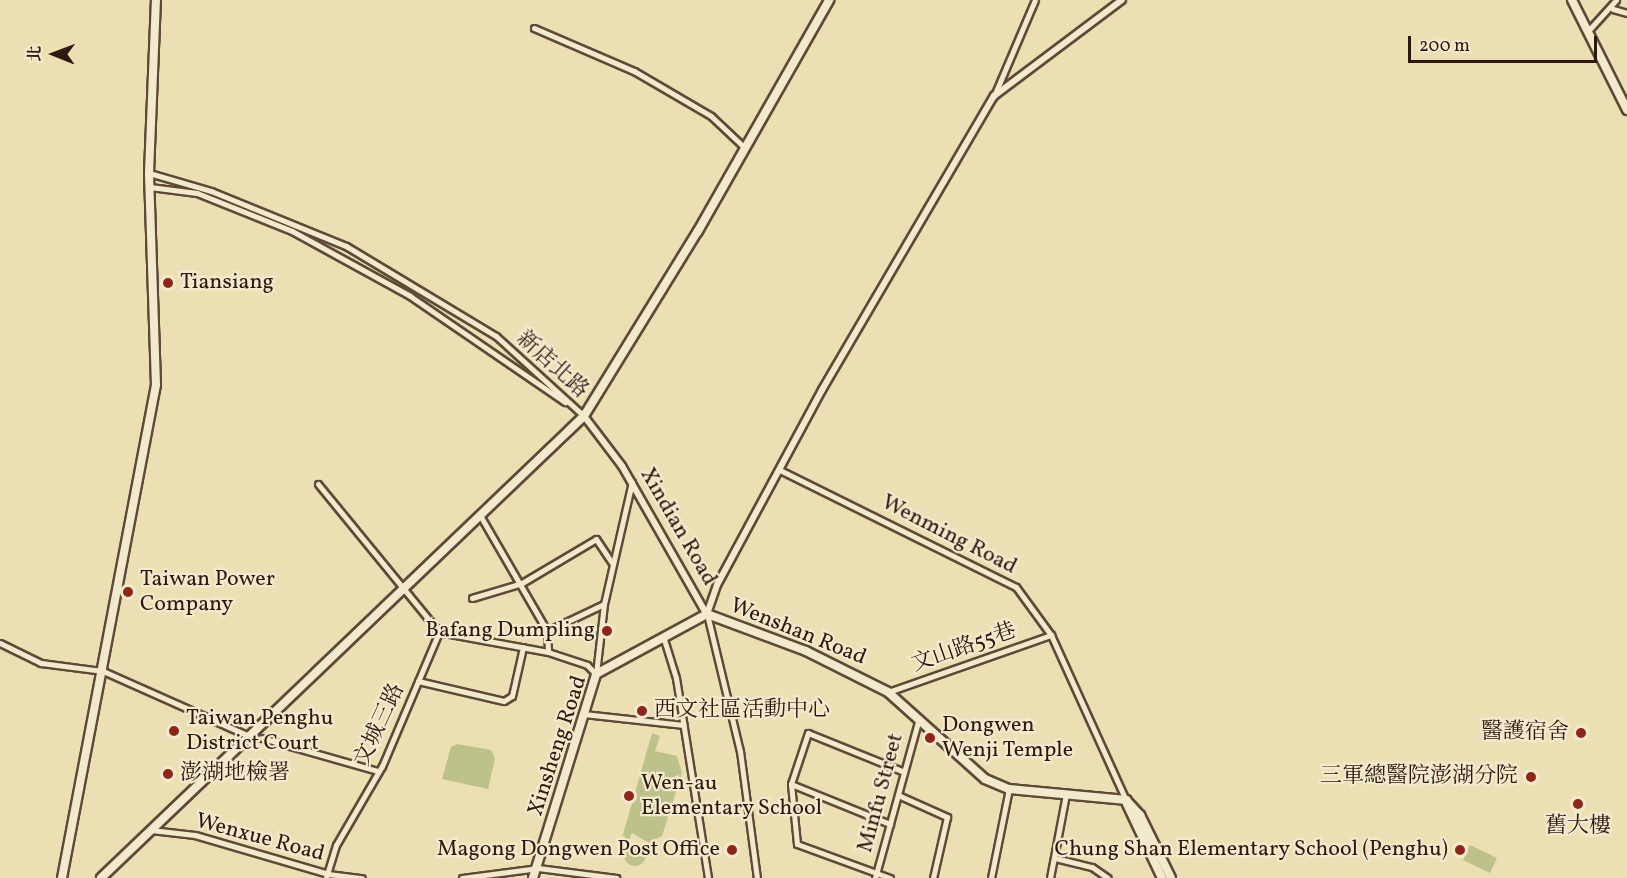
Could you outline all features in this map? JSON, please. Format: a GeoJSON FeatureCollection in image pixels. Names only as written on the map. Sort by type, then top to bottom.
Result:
{"type":"FeatureCollection","features":[{"type":"Feature","properties":{"kind":"main road"},"geometry":{"type":"LineString","coordinates":[[69,878],[63,874],[156,385],[149,173],[156,0]]}},
{"type":"Feature","properties":{"kind":"main road"},"geometry":{"type":"LineString","coordinates":[[101,878],[149,830],[404,592],[584,416],[746,148],[829,0]]}},
{"type":"Feature","properties":{"kind":"main road"},"geometry":{"type":"LineString","coordinates":[[1572,0],[1627,110]]}},
{"type":"Feature","properties":{"kind":"main road","name":"Xinsheng Road"},"geometry":{"type":"LineString","coordinates":[[533,878],[538,868],[596,674],[707,614]]}},
{"type":"Feature","properties":{"kind":"main road","name":"Wenshan Road"},"geometry":{"type":"LineString","coordinates":[[707,614],[806,651],[888,692],[919,716],[962,761],[1009,789],[1126,800]]}},
{"type":"Feature","properties":{"kind":"main road"},"geometry":{"type":"LineString","coordinates":[[1126,800],[1162,878]]}},
{"type":"Feature","properties":{"kind":"main road"},"geometry":{"type":"LineString","coordinates":[[1126,800],[1140,815],[1171,878]]}},
{"type":"Feature","properties":{"kind":"street"},"geometry":{"type":"LineString","coordinates":[[707,614],[780,470],[994,96],[1035,0]]}},
{"type":"Feature","properties":{"kind":"street"},"geometry":{"type":"LineString","coordinates":[[994,96],[1122,0]]}},
{"type":"Feature","properties":{"kind":"street"},"geometry":{"type":"LineString","coordinates":[[1588,31],[1613,9],[1616,0]]}},
{"type":"Feature","properties":{"kind":"street"},"geometry":{"type":"LineString","coordinates":[[1613,9],[1627,13]]}},
{"type":"Feature","properties":{"kind":"street"},"geometry":{"type":"LineString","coordinates":[[534,28],[634,71],[711,116],[746,148]]}},
{"type":"Feature","properties":{"kind":"street","name":"新店北路"},"geometry":{"type":"LineString","coordinates":[[149,173],[211,191],[346,246],[407,280],[496,336],[584,416]]}},
{"type":"Feature","properties":{"kind":"street","name":"新店北路"},"geometry":{"type":"LineString","coordinates":[[150,187],[197,193],[292,231],[410,296],[584,416]]}},
{"type":"Feature","properties":{"kind":"street","name":"Xindian Road"},"geometry":{"type":"LineString","coordinates":[[584,416],[632,482],[707,614],[740,751],[757,878]]}},
{"type":"Feature","properties":{"kind":"street","name":"Wenming Road"},"geometry":{"type":"LineString","coordinates":[[780,470],[997,574],[1031,601],[1051,635],[1126,800]]}},
{"type":"Feature","properties":{"kind":"street"},"geometry":{"type":"LineString","coordinates":[[596,674],[604,604],[632,482]]}},
{"type":"Feature","properties":{"kind":"street"},"geometry":{"type":"LineString","coordinates":[[318,484],[439,632],[548,652],[587,664],[596,674]]}},
{"type":"Feature","properties":{"kind":"street"},"geometry":{"type":"LineString","coordinates":[[481,517],[522,583],[547,631],[548,652]]}},
{"type":"Feature","properties":{"kind":"street"},"geometry":{"type":"LineString","coordinates":[[472,598],[522,583],[596,539],[612,564]]}},
{"type":"Feature","properties":{"kind":"street"},"geometry":{"type":"LineString","coordinates":[[547,631],[604,604]]}},
{"type":"Feature","properties":{"kind":"street","name":"文城三路"},"geometry":{"type":"LineString","coordinates":[[327,876],[336,845],[378,771],[439,632]]}},
{"type":"Feature","properties":{"kind":"street","name":"文山路55巷"},"geometry":{"type":"LineString","coordinates":[[888,692],[1051,635]]}},
{"type":"Feature","properties":{"kind":"street"},"geometry":{"type":"LineString","coordinates":[[663,636],[683,724],[708,878]]}},
{"type":"Feature","properties":{"kind":"street"},"geometry":{"type":"LineString","coordinates":[[0,643],[41,663],[103,671],[249,736]]}},
{"type":"Feature","properties":{"kind":"street"},"geometry":{"type":"LineString","coordinates":[[418,681],[504,701],[512,696],[523,647]]}},
{"type":"Feature","properties":{"kind":"street"},"geometry":{"type":"LineString","coordinates":[[584,714],[683,724]]}},
{"type":"Feature","properties":{"kind":"street","name":"Minfu Street"},"geometry":{"type":"LineString","coordinates":[[875,875],[919,716]]}},
{"type":"Feature","properties":{"kind":"street"},"geometry":{"type":"LineString","coordinates":[[890,878],[875,875],[797,844],[791,784],[808,733],[902,771]]}},
{"type":"Feature","properties":{"kind":"street"},"geometry":{"type":"LineString","coordinates":[[262,738],[378,771]]}},
{"type":"Feature","properties":{"kind":"street"},"geometry":{"type":"LineString","coordinates":[[791,784],[890,825]]}},
{"type":"Feature","properties":{"kind":"street"},"geometry":{"type":"LineString","coordinates":[[991,878],[1009,789]]}},
{"type":"Feature","properties":{"kind":"street"},"geometry":{"type":"LineString","coordinates":[[1050,878],[1066,794]]}},
{"type":"Feature","properties":{"kind":"street"},"geometry":{"type":"LineString","coordinates":[[898,795],[944,814],[933,878]]}},
{"type":"Feature","properties":{"kind":"street","name":"Wenxue Road"},"geometry":{"type":"LineString","coordinates":[[149,830],[195,836],[327,876],[362,878]]}},
{"type":"Feature","properties":{"kind":"street"},"geometry":{"type":"LineString","coordinates":[[1055,858],[1092,867],[1108,878]]}},
{"type":"Feature","properties":{"kind":"street"},"geometry":{"type":"LineString","coordinates":[[462,878],[538,868],[616,878]]}},
{"type":"Feature","properties":{"kind":"green space"},"geometry":{"type":"Polygon","coordinates":[[[652,733],[660,736],[655,751],[677,756],[682,773],[662,836],[649,843],[632,833],[629,840],[622,838],[652,733]]]}},
{"type":"Feature","properties":{"kind":"green space"},"geometry":{"type":"Polygon","coordinates":[[[457,744],[491,750],[495,758],[488,789],[442,779],[451,747],[457,744]]]}},
{"type":"Feature","properties":{"kind":"green space"},"geometry":{"type":"Polygon","coordinates":[[[635,844],[643,847],[646,855],[643,863],[635,866],[627,863],[624,855],[627,847],[635,844]]]}},
{"type":"Feature","properties":{"kind":"green space"},"geometry":{"type":"Polygon","coordinates":[[[1470,845],[1497,858],[1490,873],[1463,860],[1470,845]]]}},
{"type":"Feature","properties":{"kind":"place","name":"Tiansiang"},"geometry":{"type":"Point","coordinates":[168,283]}},
{"type":"Feature","properties":{"kind":"place","name":"Taiwan Power Company"},"geometry":{"type":"Point","coordinates":[128,592]}},
{"type":"Feature","properties":{"kind":"place","name":"Bafang Dumpling"},"geometry":{"type":"Point","coordinates":[607,631]}},
{"type":"Feature","properties":{"kind":"place","name":"西文社區活動中心"},"geometry":{"type":"Point","coordinates":[642,711]}},
{"type":"Feature","properties":{"kind":"place","name":"Taiwan Penghu District Court"},"geometry":{"type":"Point","coordinates":[174,731]}},
{"type":"Feature","properties":{"kind":"place","name":"醫護宿舍"},"geometry":{"type":"Point","coordinates":[1581,733]}},
{"type":"Feature","properties":{"kind":"place","name":"Dongwen Wenji Temple"},"geometry":{"type":"Point","coordinates":[930,738]}},
{"type":"Feature","properties":{"kind":"place","name":"澎湖地檢署"},"geometry":{"type":"Point","coordinates":[168,774]}},
{"type":"Feature","properties":{"kind":"place","name":"三軍總醫院澎湖分院"},"geometry":{"type":"Point","coordinates":[1531,777]}},
{"type":"Feature","properties":{"kind":"place","name":"Wen-au Elementary School"},"geometry":{"type":"Point","coordinates":[629,796]}},
{"type":"Feature","properties":{"kind":"place","name":"舊大樓"},"geometry":{"type":"Point","coordinates":[1578,804]}},
{"type":"Feature","properties":{"kind":"place","name":"Magong Dongwen Post Office"},"geometry":{"type":"Point","coordinates":[732,850]}},
{"type":"Feature","properties":{"kind":"place","name":"Chung Shan Elementary School (Penghu)"},"geometry":{"type":"Point","coordinates":[1460,850]}}]}
